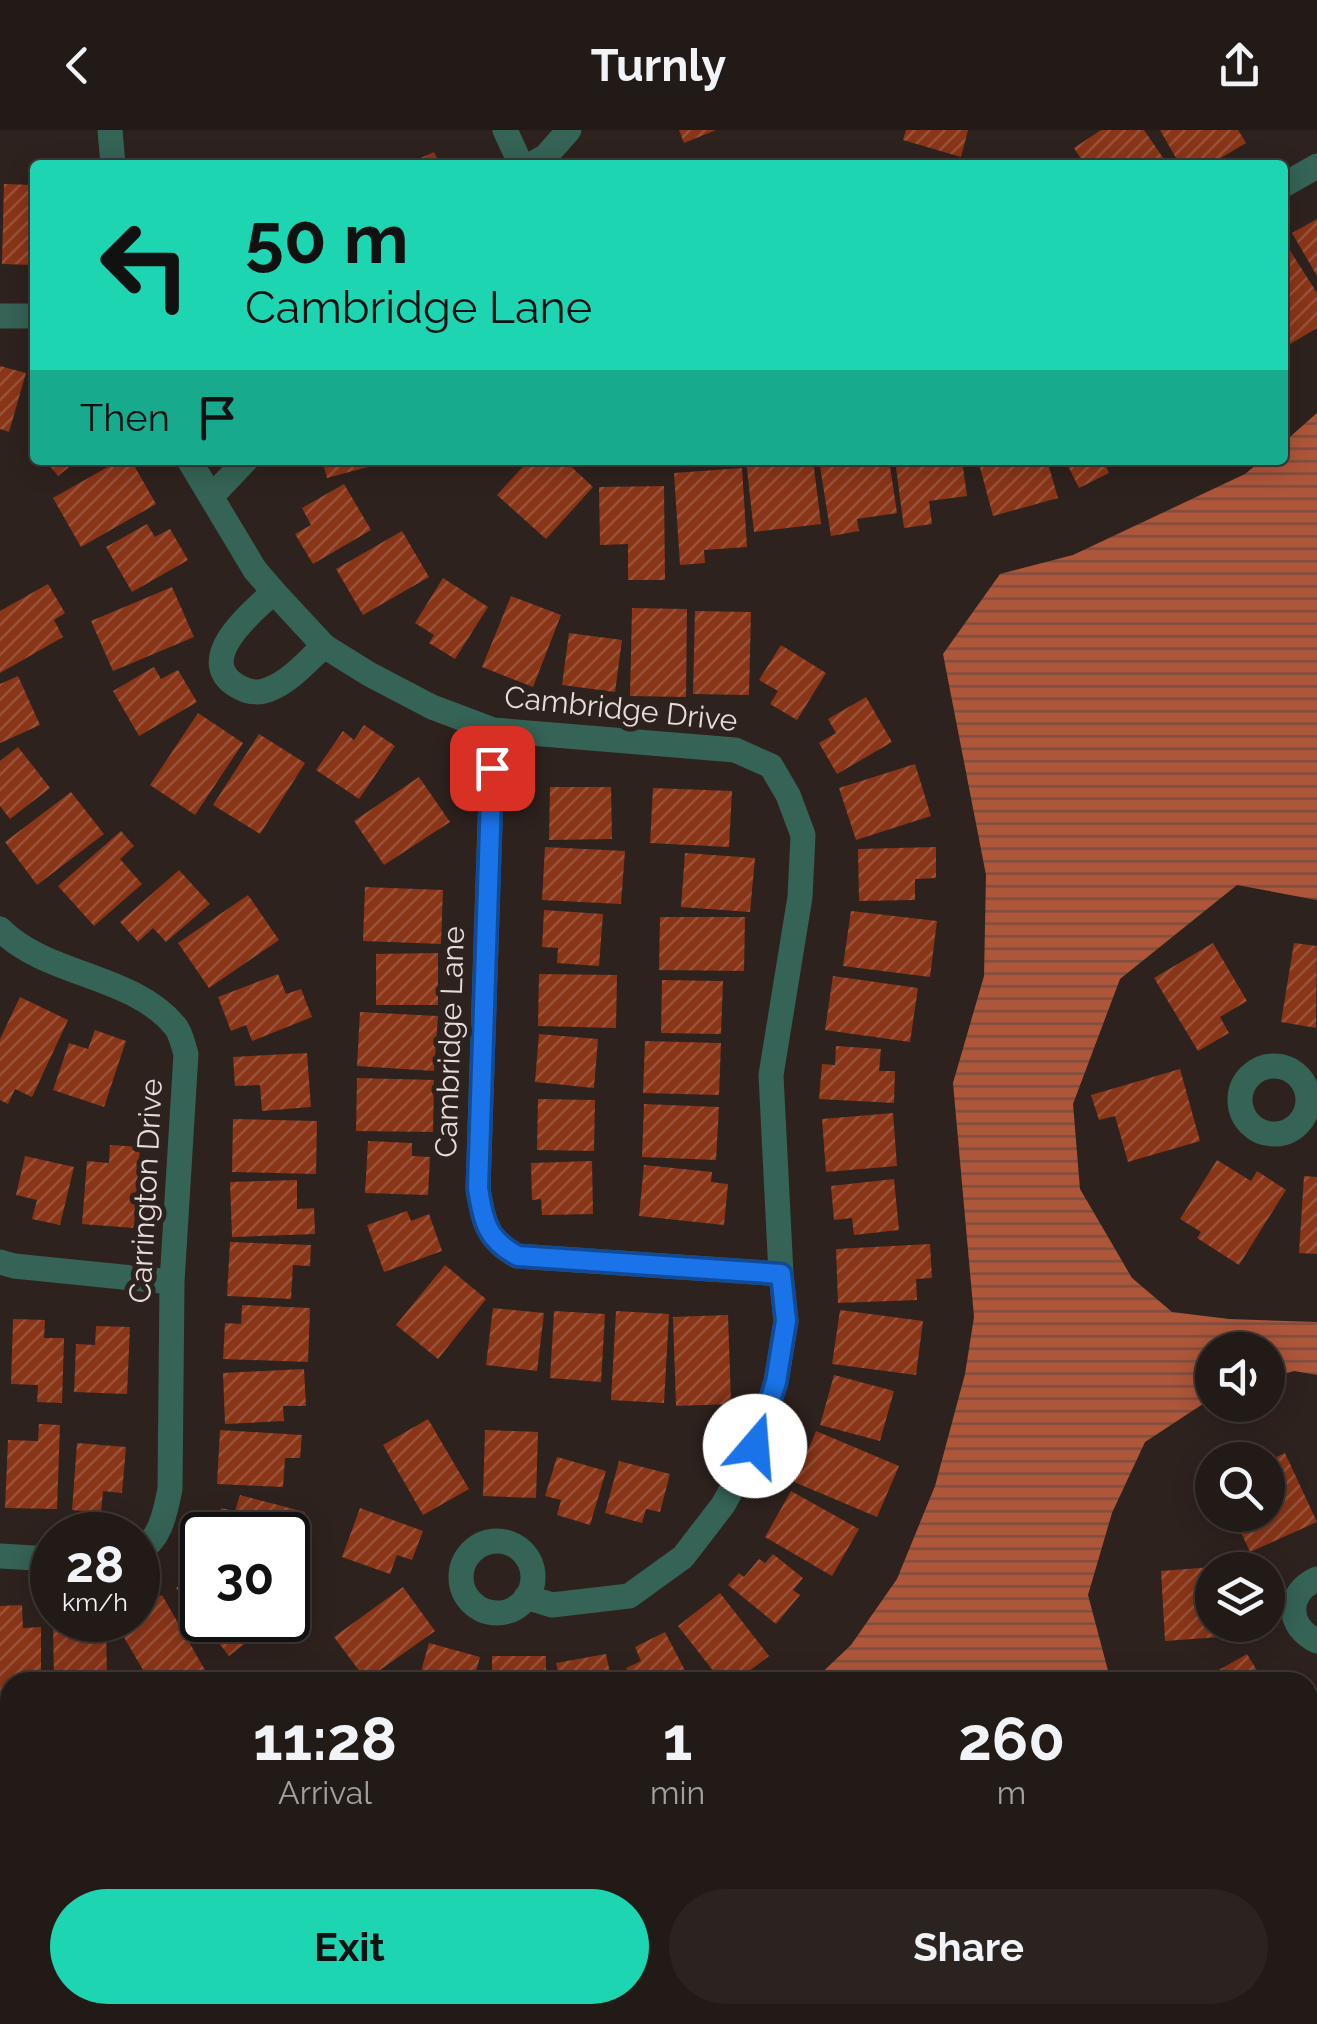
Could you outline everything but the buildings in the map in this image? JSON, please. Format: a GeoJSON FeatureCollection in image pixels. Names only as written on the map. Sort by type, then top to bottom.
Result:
{"type":"FeatureCollection","features":[{"type":"Feature","properties":{"kind":"street"},"geometry":{"type":"LineString","coordinates":[[110,130],[113,160]]}},
{"type":"Feature","properties":{"kind":"street"},"geometry":{"type":"LineString","coordinates":[[505,130],[519,160]]}},
{"type":"Feature","properties":{"kind":"street"},"geometry":{"type":"LineString","coordinates":[[539,160],[570,130]]}},
{"type":"Feature","properties":{"kind":"street"},"geometry":{"type":"LineString","coordinates":[[1288,183],[1317,166]]}},
{"type":"Feature","properties":{"kind":"street"},"geometry":{"type":"LineString","coordinates":[[0,316],[30,316]]}},
{"type":"Feature","properties":{"kind":"street","name":"Cambridge Drive"},"geometry":{"type":"LineString","coordinates":[[192,465],[255,570],[324,646],[369,674],[432,707],[493,730],[735,750],[770,766],[788,796],[803,835],[800,898],[771,1075],[786,1321],[776,1382],[755,1446],[723,1505],[683,1556],[630,1596],[552,1604],[526,1597]]}},
{"type":"Feature","properties":{"kind":"street"},"geometry":{"type":"LineString","coordinates":[[211,498],[241,465]]}},
{"type":"Feature","properties":{"kind":"street"},"geometry":{"type":"LineString","coordinates":[[274,592],[231,633],[222,653],[223,670],[232,684],[248,692],[266,692],[324,646]]}},
{"type":"Feature","properties":{"kind":"street","name":"Cambridge Lane"},"geometry":{"type":"LineString","coordinates":[[493,730],[478,1188],[482,1218],[499,1246],[518,1256],[781,1274]]}},
{"type":"Feature","properties":{"kind":"street","name":"Carrington Drive"},"geometry":{"type":"LineString","coordinates":[[0,929],[24,948],[136,996],[156,1009],[177,1028],[186,1054],[172,1282],[170,1489],[160,1527]]}},
{"type":"Feature","properties":{"kind":"street"},"geometry":{"type":"LineString","coordinates":[[0,1262],[172,1282]]}},
{"type":"Feature","properties":{"kind":"street"},"geometry":{"type":"LineString","coordinates":[[0,1556],[30,1558]]}},
{"type":"Feature","properties":{"kind":"street"},"geometry":{"type":"LineString","coordinates":[[1317,1579],[1304,1586],[1294,1605],[1298,1627],[1317,1641]]}},
{"type":"Feature","properties":{"kind":"shaded area"},"geometry":{"type":"Polygon","coordinates":[[[1317,413],[1317,900],[1237,885],[1120,979],[1073,1104],[1080,1189],[1132,1278],[1172,1312],[1229,1319],[1317,1322],[1317,1375],[1294,1371],[1285,1374],[1285,1332],[1195,1332],[1195,1409],[1145,1442],[1112,1513],[1088,1595],[1108,1672],[823,1672],[851,1645],[897,1579],[935,1486],[965,1374],[974,1317],[953,1083],[984,976],[986,875],[943,654],[1000,574],[1073,555],[1245,474],[1256,465],[1288,465],[1288,439],[1317,413]]]}},
{"type":"Feature","properties":{"kind":"route"},"geometry":{"type":"LineString","coordinates":[[492,768],[478,1188],[482,1218],[499,1246],[518,1256],[781,1274],[786,1321],[776,1382],[755,1446]]}}]}
